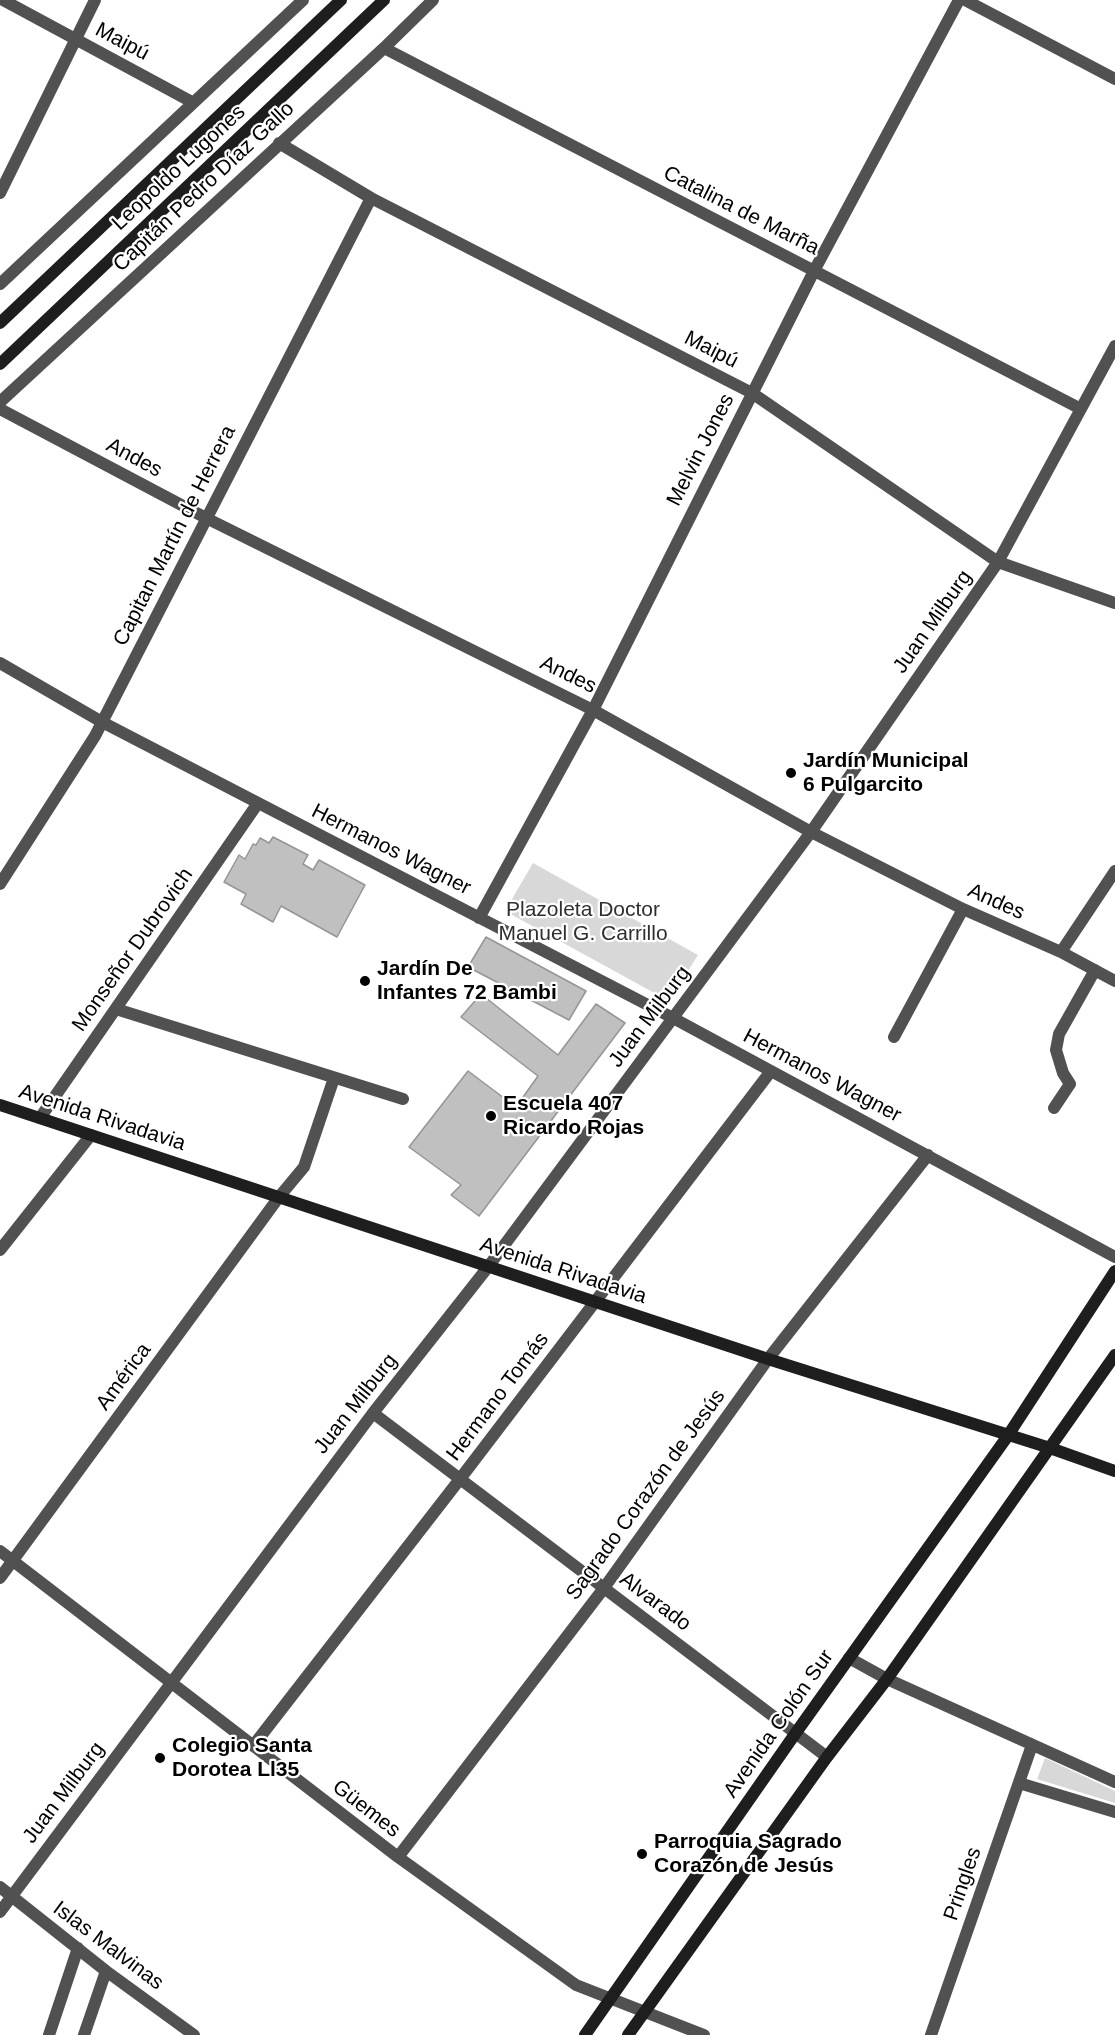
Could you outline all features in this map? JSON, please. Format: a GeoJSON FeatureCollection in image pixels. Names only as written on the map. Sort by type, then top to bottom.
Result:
{"type":"FeatureCollection","features":[{"type":"Feature","properties":{"kind":"main road","name":"Leopoldo Lugones"},"geometry":{"type":"LineString","coordinates":[[0,323],[341,0]]}},
{"type":"Feature","properties":{"kind":"main road","name":"Leopoldo Lugones"},"geometry":{"type":"LineString","coordinates":[[0,363],[384,0]]}},
{"type":"Feature","properties":{"kind":"main road","name":"Avenida Rivadavia"},"geometry":{"type":"LineString","coordinates":[[0,1105],[768,1359],[1115,1471]]}},
{"type":"Feature","properties":{"kind":"main road","name":"Avenida Colón Sur"},"geometry":{"type":"LineString","coordinates":[[585,2035],[795,1734],[1007,1437],[1115,1271]]}},
{"type":"Feature","properties":{"kind":"main road"},"geometry":{"type":"LineString","coordinates":[[628,2035],[827,1757],[887,1679],[1115,1355]]}},
{"type":"Feature","properties":{"kind":"street","name":"Maipú"},"geometry":{"type":"LineString","coordinates":[[3,0],[192,102]]}},
{"type":"Feature","properties":{"kind":"street"},"geometry":{"type":"LineString","coordinates":[[0,193],[95,0]]}},
{"type":"Feature","properties":{"kind":"street"},"geometry":{"type":"LineString","coordinates":[[0,284],[303,0]]}},
{"type":"Feature","properties":{"kind":"street","name":"Capitán Pedro Díaz Gallo"},"geometry":{"type":"LineString","coordinates":[[0,402],[384,48],[433,0]]}},
{"type":"Feature","properties":{"kind":"street","name":"Melvin Jones"},"geometry":{"type":"LineString","coordinates":[[479,918],[593,710],[814,271],[959,0]]}},
{"type":"Feature","properties":{"kind":"street"},"geometry":{"type":"LineString","coordinates":[[965,0],[1115,79]]}},
{"type":"Feature","properties":{"kind":"street","name":"Catalina de Marña"},"geometry":{"type":"LineString","coordinates":[[384,48],[1081,409]]}},
{"type":"Feature","properties":{"kind":"street","name":"Maipú"},"geometry":{"type":"LineString","coordinates":[[279,143],[371,198],[752,393],[998,562],[1115,603]]}},
{"type":"Feature","properties":{"kind":"street","name":"Capitan Martín de Herrera"},"geometry":{"type":"LineString","coordinates":[[0,884],[95,736],[371,198]]}},
{"type":"Feature","properties":{"kind":"street","name":"Juan Milburg"},"geometry":{"type":"LineString","coordinates":[[0,1912],[373,1413],[488,1267],[811,832],[998,562],[1115,346]]}},
{"type":"Feature","properties":{"kind":"street","name":"Andes"},"geometry":{"type":"LineString","coordinates":[[0,409],[206,518],[593,710],[811,832],[963,909],[1061,952],[1115,981]]}},
{"type":"Feature","properties":{"kind":"street","name":"Hermanos Wagner"},"geometry":{"type":"LineString","coordinates":[[0,663],[102,722],[673,1018],[1115,1257]]}},
{"type":"Feature","properties":{"kind":"street","name":"Monseñor Dubrovich"},"geometry":{"type":"LineString","coordinates":[[40,1118],[258,803]]}},
{"type":"Feature","properties":{"kind":"street"},"geometry":{"type":"LineString","coordinates":[[1061,952],[1115,871]]}},
{"type":"Feature","properties":{"kind":"street"},"geometry":{"type":"LineString","coordinates":[[894,1037],[963,909]]}},
{"type":"Feature","properties":{"kind":"street"},"geometry":{"type":"LineString","coordinates":[[1054,1108],[1070,1084],[1063,1073],[1056,1050],[1059,1034],[1095,970]]}},
{"type":"Feature","properties":{"kind":"street"},"geometry":{"type":"LineString","coordinates":[[116,1009],[403,1099]]}},
{"type":"Feature","properties":{"kind":"street","name":"Hermano Tomás"},"geometry":{"type":"LineString","coordinates":[[253,1746],[771,1071]]}},
{"type":"Feature","properties":{"kind":"street"},"geometry":{"type":"LineString","coordinates":[[279,1197],[304,1167],[334,1078]]}},
{"type":"Feature","properties":{"kind":"street"},"geometry":{"type":"LineString","coordinates":[[0,1250],[91,1135]]}},
{"type":"Feature","properties":{"kind":"street","name":"Sagrado Corazón de Jesús"},"geometry":{"type":"LineString","coordinates":[[398,1857],[604,1588],[768,1359],[928,1155]]}},
{"type":"Feature","properties":{"kind":"street","name":"América"},"geometry":{"type":"LineString","coordinates":[[0,1578],[279,1197]]}},
{"type":"Feature","properties":{"kind":"street","name":"Alvarado"},"geometry":{"type":"LineString","coordinates":[[373,1413],[827,1757]]}},
{"type":"Feature","properties":{"kind":"street","name":"Güemes"},"geometry":{"type":"LineString","coordinates":[[0,1551],[398,1857],[576,1985],[704,2035]]}},
{"type":"Feature","properties":{"kind":"street"},"geometry":{"type":"LineString","coordinates":[[849,1658],[887,1679],[1115,1782]]}},
{"type":"Feature","properties":{"kind":"street","name":"Pringles"},"geometry":{"type":"LineString","coordinates":[[931,2035],[1032,1745]]}},
{"type":"Feature","properties":{"kind":"street"},"geometry":{"type":"LineString","coordinates":[[1019,1783],[1115,1812]]}},
{"type":"Feature","properties":{"kind":"street","name":"Islas Malvinas"},"geometry":{"type":"LineString","coordinates":[[0,1887],[106,1971],[194,2035]]}},
{"type":"Feature","properties":{"kind":"street"},"geometry":{"type":"LineString","coordinates":[[49,2035],[78,1948]]}},
{"type":"Feature","properties":{"kind":"street"},"geometry":{"type":"LineString","coordinates":[[84,2035],[106,1971]]}},
{"type":"Feature","properties":{"kind":"green space","name":"Plazoleta Doctor Manuel G. Carrillo"},"geometry":{"type":"Polygon","coordinates":[[[533,863],[698,955],[669,1001],[505,911],[533,863]]]}},
{"type":"Feature","properties":{"kind":"green space"},"geometry":{"type":"Polygon","coordinates":[[[1045,1758],[1115,1791],[1115,1803],[1037,1779],[1045,1758]]]}},
{"type":"Feature","properties":{"kind":"building"},"geometry":{"type":"Polygon","coordinates":[[[273,837],[308,855],[303,864],[313,870],[319,860],[365,885],[337,937],[281,906],[273,922],[241,904],[246,894],[224,882],[239,855],[245,859],[253,844],[256,845],[260,838],[269,843],[273,837]]]}},
{"type":"Feature","properties":{"kind":"building"},"geometry":{"type":"Polygon","coordinates":[[[486,937],[586,991],[569,1020],[468,967],[486,937]]]}},
{"type":"Feature","properties":{"kind":"building"},"geometry":{"type":"Polygon","coordinates":[[[481,994],[558,1055],[596,1004],[625,1023],[479,1216],[451,1195],[461,1185],[409,1147],[468,1071],[516,1107],[538,1076],[461,1017],[481,994]]]}},
{"type":"Feature","properties":{"kind":"place","name":"Jardín Municipal 6 Pulgarcito"},"geometry":{"type":"Point","coordinates":[791,773]}},
{"type":"Feature","properties":{"kind":"place","name":"Jardín De Infantes 72 Bambi"},"geometry":{"type":"Point","coordinates":[365,981]}},
{"type":"Feature","properties":{"kind":"place","name":"Escuela 407 Ricardo Rojas"},"geometry":{"type":"Point","coordinates":[491,1116]}},
{"type":"Feature","properties":{"kind":"place","name":"Colegio Santa Dorotea Ll35"},"geometry":{"type":"Point","coordinates":[160,1758]}},
{"type":"Feature","properties":{"kind":"place","name":"Parroquia Sagrado Corazón de Jesús"},"geometry":{"type":"Point","coordinates":[642,1854]}}]}
